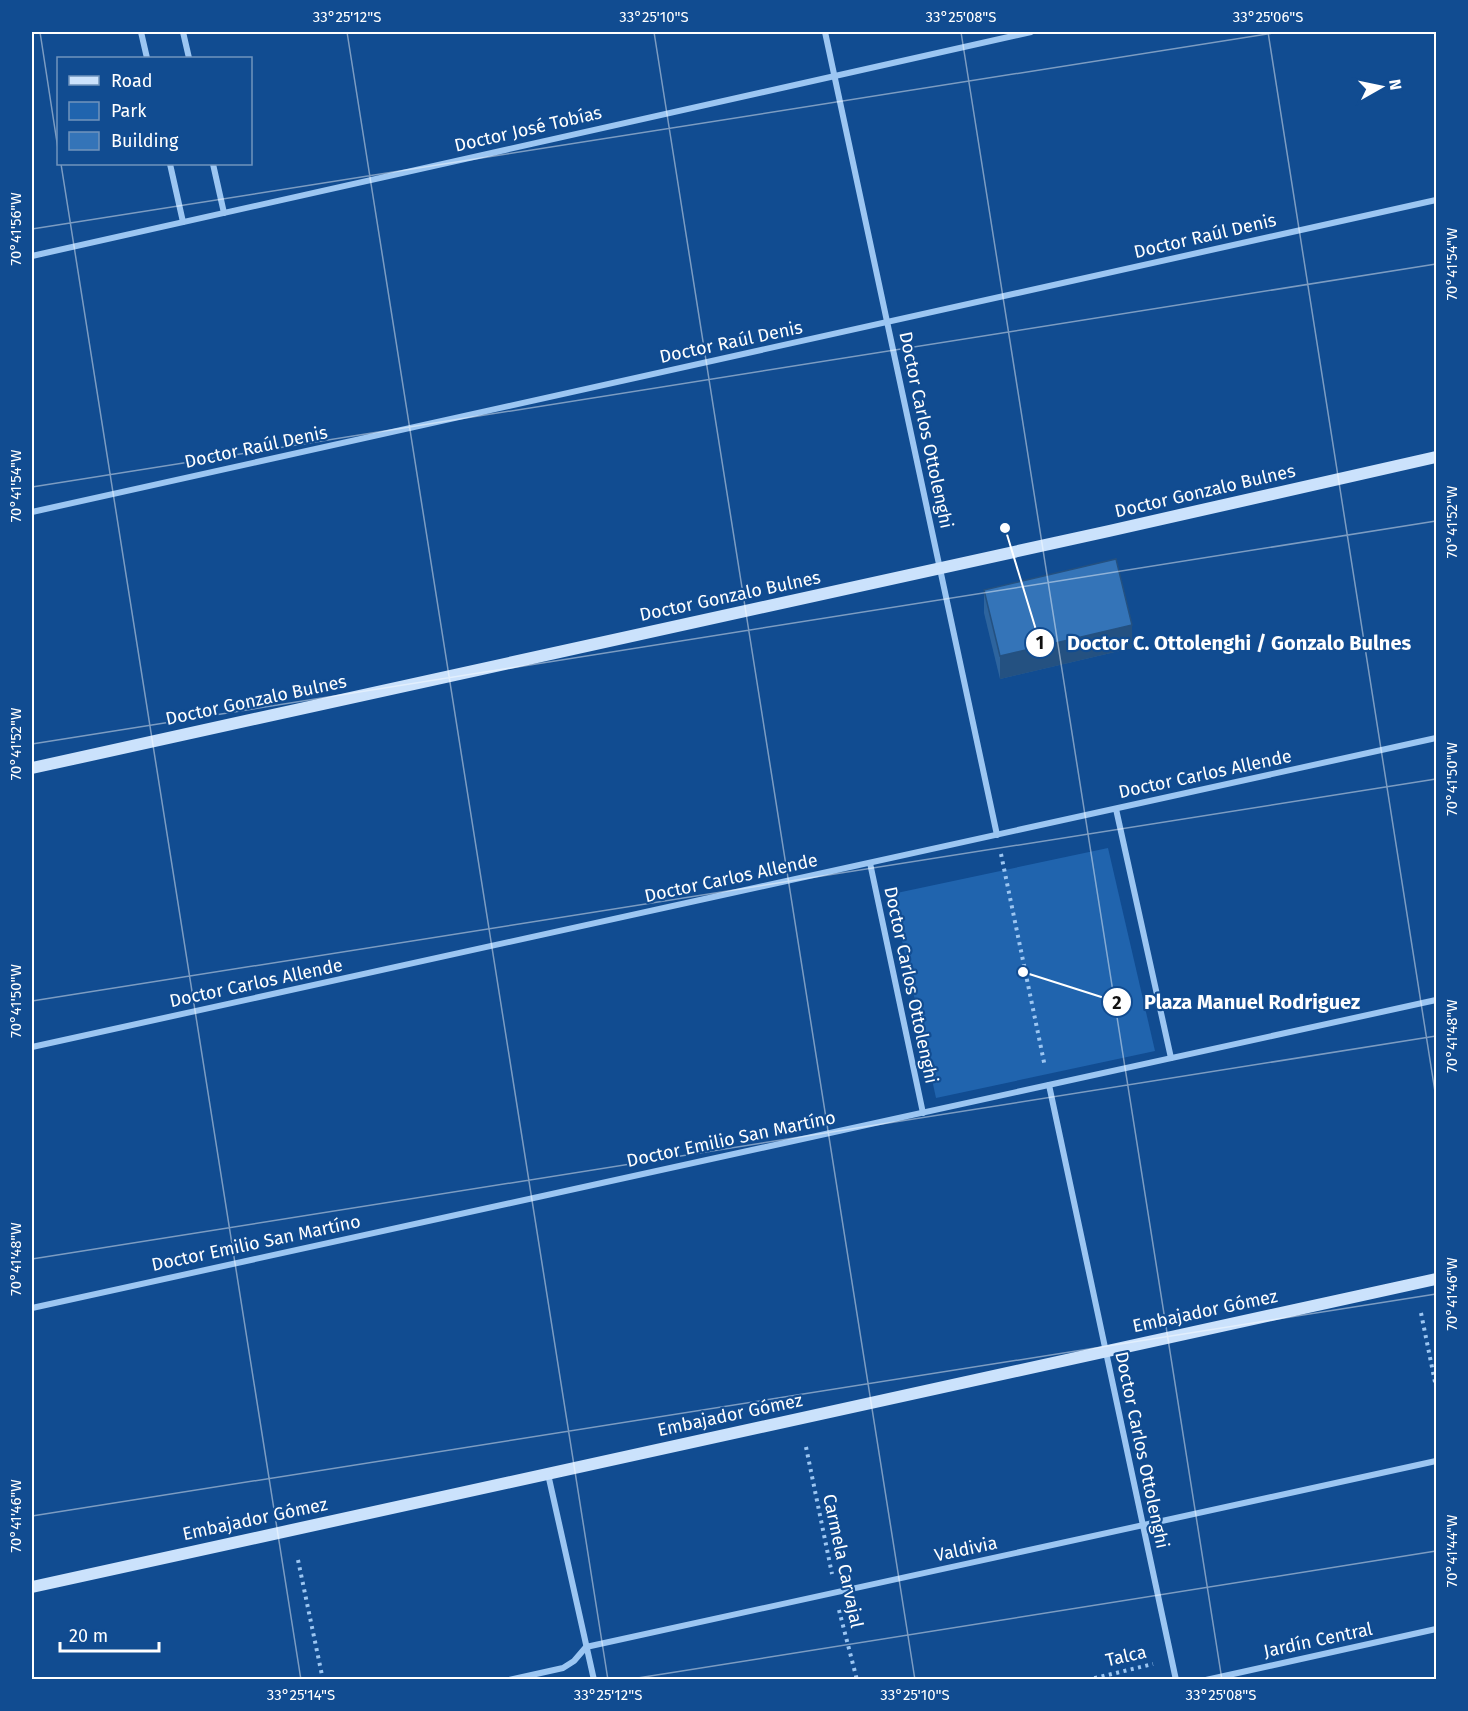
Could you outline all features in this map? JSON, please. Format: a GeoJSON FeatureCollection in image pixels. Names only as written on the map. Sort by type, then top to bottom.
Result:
{"type":"FeatureCollection","features":[{"type":"Feature","properties":{"kind":"street"},"geometry":{"type":"LineString","coordinates":[[141,32],[147,57]]}},
{"type":"Feature","properties":{"kind":"street"},"geometry":{"type":"LineString","coordinates":[[183,32],[189,57]]}},
{"type":"Feature","properties":{"kind":"street","name":"Doctor Carlos Ottolenghi"},"geometry":{"type":"LineString","coordinates":[[825,32],[997,835]]}},
{"type":"Feature","properties":{"kind":"street","name":"Doctor José Tobías"},"geometry":{"type":"LineString","coordinates":[[32,256],[1031,32]]}},
{"type":"Feature","properties":{"kind":"street"},"geometry":{"type":"LineString","coordinates":[[170,165],[183,222]]}},
{"type":"Feature","properties":{"kind":"street"},"geometry":{"type":"LineString","coordinates":[[213,165],[224,213]]}},
{"type":"Feature","properties":{"kind":"street","name":"Doctor Raúl Denis"},"geometry":{"type":"LineString","coordinates":[[32,512],[1437,200]]}},
{"type":"Feature","properties":{"kind":"street","name":"Doctor Gonzalo Bulnes"},"geometry":{"type":"LineString","coordinates":[[32,768],[1437,457]]}},
{"type":"Feature","properties":{"kind":"street","name":"Doctor Carlos Allende"},"geometry":{"type":"LineString","coordinates":[[32,1047],[1437,738]]}},
{"type":"Feature","properties":{"kind":"street"},"geometry":{"type":"LineString","coordinates":[[1116,809],[1171,1058]]}},
{"type":"Feature","properties":{"kind":"street","name":"Doctor Carlos Ottolenghi"},"geometry":{"type":"LineString","coordinates":[[870,863],[922,1113]]}},
{"type":"Feature","properties":{"kind":"street","name":"Doctor Emilio San Martíno"},"geometry":{"type":"LineString","coordinates":[[32,1308],[1437,1000]]}},
{"type":"Feature","properties":{"kind":"street","name":"Doctor Carlos Ottolenghi"},"geometry":{"type":"LineString","coordinates":[[1049,1085],[1176,1680]]}},
{"type":"Feature","properties":{"kind":"street","name":"Embajador Gómez"},"geometry":{"type":"LineString","coordinates":[[32,1587],[1437,1279]]}},
{"type":"Feature","properties":{"kind":"street","name":"Valdivia"},"geometry":{"type":"LineString","coordinates":[[586,1647],[1437,1461]]}},
{"type":"Feature","properties":{"kind":"street"},"geometry":{"type":"LineString","coordinates":[[548,1474],[594,1680]]}},
{"type":"Feature","properties":{"kind":"street","name":"Jardín Central"},"geometry":{"type":"LineString","coordinates":[[1206,1680],[1437,1629]]}},
{"type":"Feature","properties":{"kind":"street"},"geometry":{"type":"LineString","coordinates":[[509,1680],[563,1668],[574,1661],[586,1647]]}},
{"type":"Feature","properties":{"kind":"path"},"geometry":{"type":"LineString","coordinates":[[997,835],[1049,1085]]}},
{"type":"Feature","properties":{"kind":"path"},"geometry":{"type":"LineString","coordinates":[[1421,1313],[1437,1387]]}},
{"type":"Feature","properties":{"kind":"path","name":"Carmela Carvajal"},"geometry":{"type":"LineString","coordinates":[[806,1447],[836,1593],[857,1680]]}},
{"type":"Feature","properties":{"kind":"path"},"geometry":{"type":"LineString","coordinates":[[298,1560],[323,1680]]}},
{"type":"Feature","properties":{"kind":"path","name":"Talca"},"geometry":{"type":"LineString","coordinates":[[1087,1680],[1172,1659]]}},
{"type":"Feature","properties":{"kind":"green space"},"geometry":{"type":"Polygon","coordinates":[[[1108,848],[1155,1051],[936,1098],[892,894],[1108,848]]]}},
{"type":"Feature","properties":{"kind":"building"},"geometry":{"type":"Polygon","coordinates":[[[1116,559],[1132,625],[1000,656],[984,590],[1116,559]]]}},
{"type":"Feature","properties":{"kind":"place","name":"Doctor C. Ottolenghi / Gonzalo Bulnes"},"geometry":{"type":"Point","coordinates":[1005,528]}},
{"type":"Feature","properties":{"kind":"place","name":"Plaza Manuel Rodriguez"},"geometry":{"type":"Point","coordinates":[1023,972]}}]}
